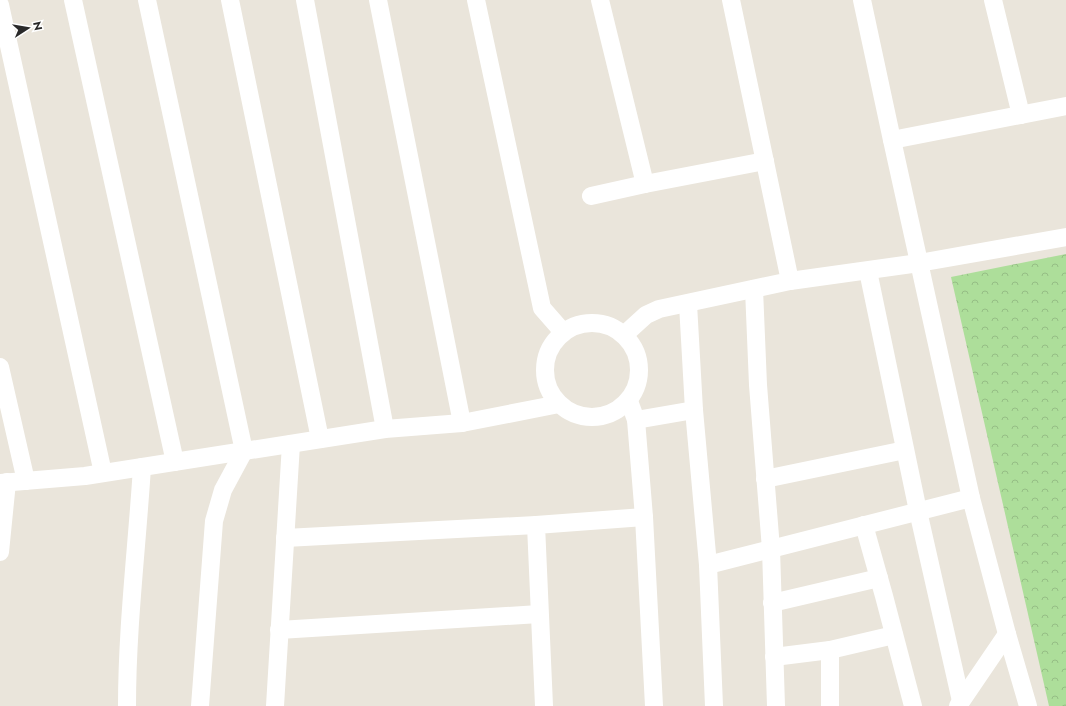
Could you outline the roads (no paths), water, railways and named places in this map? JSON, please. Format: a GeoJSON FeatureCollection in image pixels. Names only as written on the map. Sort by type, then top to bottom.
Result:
{"type":"FeatureCollection","features":[{"type":"Feature","properties":{"kind":"street"},"geometry":{"type":"LineString","coordinates":[[73,0],[175,462]]}},
{"type":"Feature","properties":{"kind":"street"},"geometry":{"type":"LineString","coordinates":[[147,0],[244,451],[223,490],[214,521],[200,706]]}},
{"type":"Feature","properties":{"kind":"street"},"geometry":{"type":"LineString","coordinates":[[230,0],[320,439]]}},
{"type":"Feature","properties":{"kind":"street"},"geometry":{"type":"LineString","coordinates":[[305,0],[385,429]]}},
{"type":"Feature","properties":{"kind":"street"},"geometry":{"type":"LineString","coordinates":[[378,0],[462,423]]}},
{"type":"Feature","properties":{"kind":"street"},"geometry":{"type":"LineString","coordinates":[[476,0],[542,308],[563,332]]}},
{"type":"Feature","properties":{"kind":"street"},"geometry":{"type":"LineString","coordinates":[[600,0],[645,184]]}},
{"type":"Feature","properties":{"kind":"street"},"geometry":{"type":"LineString","coordinates":[[731,0],[790,281]]}},
{"type":"Feature","properties":{"kind":"street"},"geometry":{"type":"LineString","coordinates":[[862,0],[971,498],[1007,634],[1028,706]]}},
{"type":"Feature","properties":{"kind":"street"},"geometry":{"type":"LineString","coordinates":[[993,0],[1021,115]]}},
{"type":"Feature","properties":{"kind":"street"},"geometry":{"type":"LineString","coordinates":[[0,5],[103,473]]}},
{"type":"Feature","properties":{"kind":"street"},"geometry":{"type":"LineString","coordinates":[[892,140],[1066,106]]}},
{"type":"Feature","properties":{"kind":"street"},"geometry":{"type":"LineString","coordinates":[[591,196],[765,161]]}},
{"type":"Feature","properties":{"kind":"street"},"geometry":{"type":"LineString","coordinates":[[624,335],[646,315],[659,309],[790,281],[919,263],[1066,236]]}},
{"type":"Feature","properties":{"kind":"street"},"geometry":{"type":"LineString","coordinates":[[868,271],[960,704]]}},
{"type":"Feature","properties":{"kind":"street"},"geometry":{"type":"LineString","coordinates":[[754,289],[758,385],[771,549],[776,706]]}},
{"type":"Feature","properties":{"kind":"street"},"geometry":{"type":"LineString","coordinates":[[688,304],[694,410],[708,565],[714,706]]}},
{"type":"Feature","properties":{"kind":"street"},"geometry":{"type":"LineString","coordinates":[[598,323],[612,327],[624,335],[634,348],[639,364],[638,380],[633,394],[623,407],[609,414],[593,418],[578,415],[559,404],[553,396],[547,382],[545,367],[549,352],[563,332],[583,324],[598,323]]}},
{"type":"Feature","properties":{"kind":"street"},"geometry":{"type":"LineString","coordinates":[[0,367],[26,481]]}},
{"type":"Feature","properties":{"kind":"street"},"geometry":{"type":"LineString","coordinates":[[628,401],[636,420],[644,517],[654,706]]}},
{"type":"Feature","properties":{"kind":"street"},"geometry":{"type":"LineString","coordinates":[[0,552],[4,483],[85,476],[385,429],[462,423],[559,404]]}},
{"type":"Feature","properties":{"kind":"street"},"geometry":{"type":"LineString","coordinates":[[636,420],[694,410]]}},
{"type":"Feature","properties":{"kind":"street"},"geometry":{"type":"LineString","coordinates":[[275,706],[291,444]]}},
{"type":"Feature","properties":{"kind":"street"},"geometry":{"type":"LineString","coordinates":[[765,480],[905,450]]}},
{"type":"Feature","properties":{"kind":"street"},"geometry":{"type":"LineString","coordinates":[[127,706],[127,673],[130,625],[142,467]]}},
{"type":"Feature","properties":{"kind":"street"},"geometry":{"type":"LineString","coordinates":[[708,565],[971,498]]}},
{"type":"Feature","properties":{"kind":"street"},"geometry":{"type":"LineString","coordinates":[[285,538],[536,525],[644,517]]}},
{"type":"Feature","properties":{"kind":"street"},"geometry":{"type":"LineString","coordinates":[[536,525],[544,706]]}},
{"type":"Feature","properties":{"kind":"street"},"geometry":{"type":"LineString","coordinates":[[864,525],[913,706]]}},
{"type":"Feature","properties":{"kind":"street"},"geometry":{"type":"LineString","coordinates":[[772,603],[879,578]]}},
{"type":"Feature","properties":{"kind":"street"},"geometry":{"type":"LineString","coordinates":[[279,630],[539,614]]}},
{"type":"Feature","properties":{"kind":"street"},"geometry":{"type":"LineString","coordinates":[[960,704],[1007,634]]}},
{"type":"Feature","properties":{"kind":"street"},"geometry":{"type":"LineString","coordinates":[[774,657],[830,650],[894,635]]}},
{"type":"Feature","properties":{"kind":"street"},"geometry":{"type":"LineString","coordinates":[[830,650],[830,706]]}}]}
